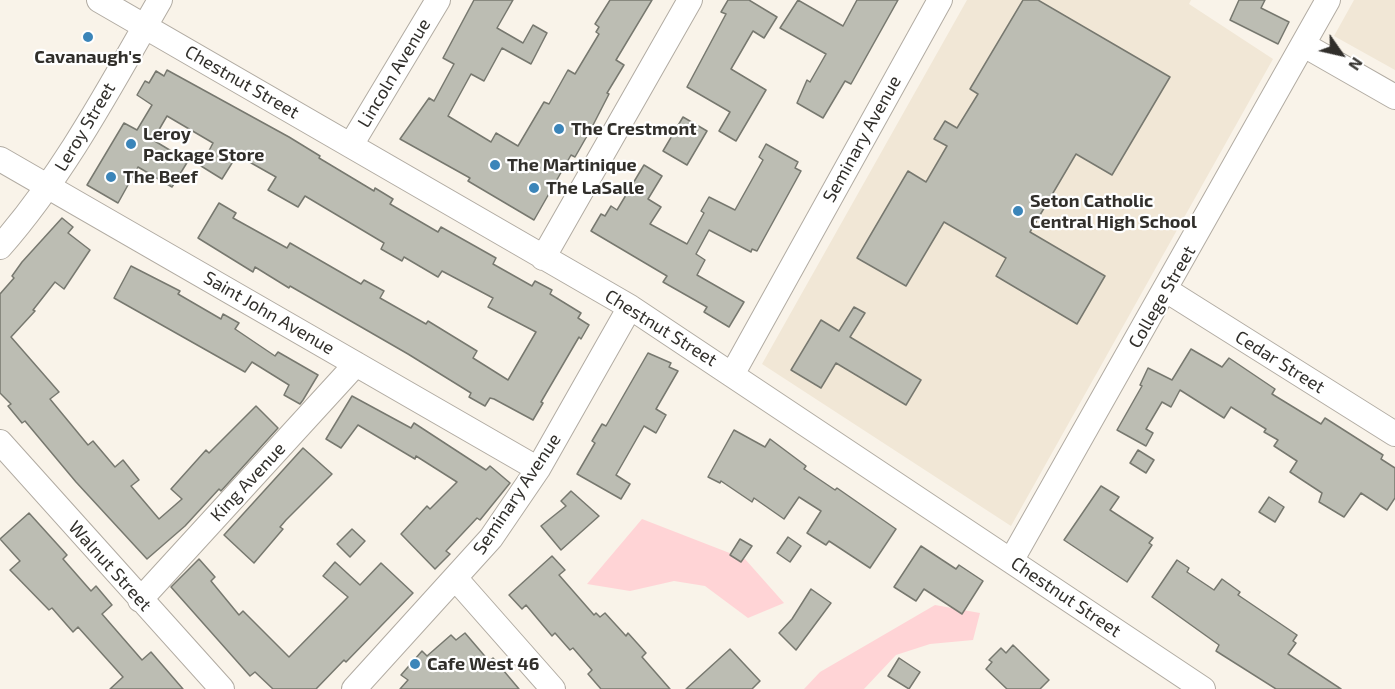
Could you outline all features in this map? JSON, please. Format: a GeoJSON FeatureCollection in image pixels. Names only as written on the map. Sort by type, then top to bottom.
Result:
{"type":"FeatureCollection","features":[{"type":"Feature","properties":{"kind":"street","name":"Chestnut Street"},"geometry":{"type":"LineString","coordinates":[[99,0],[630,307],[733,373],[1203,689]]}},
{"type":"Feature","properties":{"kind":"street","name":"Leroy Street"},"geometry":{"type":"LineString","coordinates":[[0,247],[32,210],[82,134],[160,0]]}},
{"type":"Feature","properties":{"kind":"street","name":"Lincoln Avenue"},"geometry":{"type":"LineString","coordinates":[[351,145],[438,0]]}},
{"type":"Feature","properties":{"kind":"street"},"geometry":{"type":"LineString","coordinates":[[543,258],[690,0]]}},
{"type":"Feature","properties":{"kind":"street","name":"Seminary Avenue"},"geometry":{"type":"LineString","coordinates":[[733,373],[940,0]]}},
{"type":"Feature","properties":{"kind":"street","name":"College Street"},"geometry":{"type":"LineString","coordinates":[[1011,561],[1328,0]]}},
{"type":"Feature","properties":{"kind":"street"},"geometry":{"type":"LineString","coordinates":[[1304,45],[1395,97]]}},
{"type":"Feature","properties":{"kind":"street","name":"Saint John Avenue"},"geometry":{"type":"LineString","coordinates":[[0,159],[538,469]]}},
{"type":"Feature","properties":{"kind":"street","name":"Cedar Street"},"geometry":{"type":"LineString","coordinates":[[1166,290],[1395,434]]}},
{"type":"Feature","properties":{"kind":"street","name":"Seminary Avenue"},"geometry":{"type":"LineString","coordinates":[[354,689],[491,538],[538,469],[630,307]]}},
{"type":"Feature","properties":{"kind":"street","name":"King Avenue"},"geometry":{"type":"LineString","coordinates":[[140,600],[356,364]]}},
{"type":"Feature","properties":{"kind":"street","name":"Walnut Street"},"geometry":{"type":"LineString","coordinates":[[0,442],[222,689]]}},
{"type":"Feature","properties":{"kind":"street"},"geometry":{"type":"LineString","coordinates":[[456,579],[553,689]]}},
{"type":"Feature","properties":{"kind":"shaded area","name":"Seton Catholic Central High School"},"geometry":{"type":"Polygon","coordinates":[[[967,0],[1191,0],[1189,4],[1273,59],[1011,526],[762,364],[967,0]]]}},
{"type":"Feature","properties":{"kind":"shaded area"},"geometry":{"type":"Polygon","coordinates":[[[1354,0],[1395,0],[1395,70],[1334,36],[1354,0]]]}},
{"type":"Feature","properties":{"kind":"shaded area"},"geometry":{"type":"Polygon","coordinates":[[[642,519],[745,559],[784,603],[748,618],[705,586],[674,581],[630,591],[587,584],[642,519]]]}},
{"type":"Feature","properties":{"kind":"shaded area"},"geometry":{"type":"Polygon","coordinates":[[[935,605],[980,613],[973,640],[930,644],[896,655],[864,689],[804,689],[820,672],[935,605]]]}},
{"type":"Feature","properties":{"kind":"building"},"geometry":{"type":"Polygon","coordinates":[[[474,0],[513,0],[497,28],[523,43],[533,25],[547,33],[531,64],[502,48],[484,81],[471,74],[448,116],[491,142],[496,133],[518,146],[544,102],[549,104],[568,70],[575,74],[599,34],[596,32],[599,27],[595,24],[610,0],[652,0],[616,60],[624,65],[607,93],[609,94],[591,129],[575,157],[571,155],[534,220],[468,181],[470,178],[400,139],[429,98],[434,101],[454,64],[443,58],[474,0]]]}},
{"type":"Feature","properties":{"kind":"building"},"geometry":{"type":"Polygon","coordinates":[[[728,0],[749,0],[777,17],[764,38],[753,31],[731,69],[766,90],[736,141],[719,131],[730,112],[687,87],[726,14],[721,12],[728,0]]]}},
{"type":"Feature","properties":{"kind":"building"},"geometry":{"type":"Polygon","coordinates":[[[798,0],[843,26],[857,0],[898,0],[851,84],[845,81],[823,118],[797,103],[807,80],[810,82],[826,54],[780,28],[798,0]]]}},
{"type":"Feature","properties":{"kind":"building"},"geometry":{"type":"Polygon","coordinates":[[[1023,0],[1038,0],[1170,77],[1112,175],[1076,154],[1030,232],[1105,276],[1077,324],[996,276],[1006,258],[944,222],[906,286],[857,258],[908,171],[926,182],[947,146],[934,139],[945,121],[957,128],[978,94],[970,89],[1023,0]]]}},
{"type":"Feature","properties":{"kind":"building"},"geometry":{"type":"Polygon","coordinates":[[[1239,0],[1265,0],[1261,8],[1289,22],[1278,44],[1230,20],[1239,0]]]}},
{"type":"Feature","properties":{"kind":"building"},"geometry":{"type":"Polygon","coordinates":[[[167,70],[289,137],[374,191],[375,188],[393,199],[390,204],[438,232],[441,227],[496,258],[493,264],[532,286],[535,281],[552,290],[550,294],[581,313],[578,318],[589,325],[581,339],[579,337],[533,420],[494,399],[490,398],[485,406],[469,397],[471,393],[408,354],[255,267],[253,272],[198,238],[219,203],[236,213],[233,218],[287,248],[290,243],[361,284],[364,280],[384,291],[380,298],[426,324],[428,321],[477,351],[473,358],[508,380],[536,332],[488,307],[493,298],[442,271],[438,277],[404,257],[402,261],[381,249],[384,243],[305,196],[298,207],[268,190],[276,177],[237,155],[222,179],[201,166],[213,143],[167,116],[153,140],[188,161],[172,187],[138,167],[118,203],[87,185],[124,123],[137,130],[152,105],[137,95],[145,81],[149,83],[156,71],[164,76],[167,70]]]}},
{"type":"Feature","properties":{"kind":"building"},"geometry":{"type":"Polygon","coordinates":[[[683,117],[707,131],[687,165],[663,151],[683,117]]]}},
{"type":"Feature","properties":{"kind":"building"},"geometry":{"type":"Polygon","coordinates":[[[766,144],[798,162],[795,168],[801,171],[757,251],[752,249],[751,252],[709,230],[696,254],[705,260],[697,275],[744,302],[729,327],[704,312],[707,307],[663,282],[667,276],[591,231],[601,214],[605,216],[611,206],[617,210],[644,165],[662,176],[648,199],[661,207],[650,224],[687,244],[704,213],[701,211],[709,197],[735,210],[763,160],[759,157],[766,144]]]}},
{"type":"Feature","properties":{"kind":"building"},"geometry":{"type":"Polygon","coordinates":[[[62,218],[73,227],[68,233],[90,250],[64,289],[55,282],[33,310],[35,311],[11,337],[59,392],[50,399],[88,445],[93,441],[115,467],[123,460],[139,480],[131,486],[159,519],[182,499],[171,489],[206,450],[209,453],[256,406],[278,428],[221,491],[219,489],[185,526],[147,559],[76,482],[25,421],[22,423],[8,406],[11,404],[0,393],[0,294],[14,278],[12,276],[22,262],[62,218]]]}},
{"type":"Feature","properties":{"kind":"building"},"geometry":{"type":"Polygon","coordinates":[[[131,266],[180,291],[178,294],[221,319],[223,314],[239,323],[235,329],[275,356],[278,352],[318,375],[300,404],[284,395],[289,385],[252,362],[245,372],[114,298],[131,266]]]}},
{"type":"Feature","properties":{"kind":"building"},"geometry":{"type":"Polygon","coordinates":[[[854,307],[865,313],[850,337],[921,380],[906,405],[836,363],[821,388],[791,370],[821,320],[839,331],[854,307]]]}},
{"type":"Feature","properties":{"kind":"building"},"geometry":{"type":"Polygon","coordinates":[[[1191,349],[1222,367],[1229,358],[1275,389],[1272,394],[1321,424],[1325,418],[1383,455],[1381,459],[1395,468],[1395,498],[1387,510],[1361,493],[1344,517],[1319,502],[1322,493],[1290,472],[1297,461],[1274,446],[1278,440],[1264,432],[1266,429],[1231,407],[1224,418],[1180,390],[1171,407],[1162,402],[1146,429],[1153,433],[1146,446],[1117,430],[1142,386],[1140,385],[1148,368],[1172,380],[1191,349]]]}},
{"type":"Feature","properties":{"kind":"building"},"geometry":{"type":"Polygon","coordinates":[[[648,353],[671,363],[669,367],[678,371],[656,409],[666,415],[656,433],[644,426],[616,475],[630,484],[621,499],[577,474],[595,443],[592,441],[602,424],[606,426],[648,353]]]}},
{"type":"Feature","properties":{"kind":"building"},"geometry":{"type":"Polygon","coordinates":[[[352,396],[411,428],[414,423],[486,470],[490,466],[510,483],[480,520],[477,518],[446,551],[450,554],[435,569],[401,534],[427,506],[430,509],[457,482],[416,456],[415,459],[358,425],[341,448],[326,439],[352,396]]]}},
{"type":"Feature","properties":{"kind":"building"},"geometry":{"type":"Polygon","coordinates":[[[734,430],[765,447],[770,439],[806,466],[804,469],[835,490],[837,488],[896,529],[870,568],[829,541],[826,545],[807,533],[821,511],[799,497],[784,519],[754,498],[752,502],[721,481],[720,483],[708,477],[734,430]]]}},
{"type":"Feature","properties":{"kind":"building"},"geometry":{"type":"Polygon","coordinates":[[[303,448],[332,474],[286,520],[280,527],[283,529],[254,563],[224,535],[303,448]]]}},
{"type":"Feature","properties":{"kind":"building"},"geometry":{"type":"Polygon","coordinates":[[[1138,450],[1154,460],[1146,473],[1130,463],[1138,450]]]}},
{"type":"Feature","properties":{"kind":"building"},"geometry":{"type":"Polygon","coordinates":[[[1101,486],[1119,497],[1110,510],[1153,538],[1149,543],[1152,545],[1127,582],[1064,540],[1101,486]]]}},
{"type":"Feature","properties":{"kind":"building"},"geometry":{"type":"Polygon","coordinates":[[[571,491],[599,516],[561,550],[541,526],[566,506],[561,501],[571,491]]]}},
{"type":"Feature","properties":{"kind":"building"},"geometry":{"type":"Polygon","coordinates":[[[1269,497],[1284,507],[1275,522],[1259,512],[1269,497]]]}},
{"type":"Feature","properties":{"kind":"building"},"geometry":{"type":"Polygon","coordinates":[[[29,513],[67,555],[63,559],[91,591],[96,586],[112,605],[102,614],[142,660],[151,652],[183,689],[110,689],[123,677],[78,627],[73,632],[52,608],[49,610],[10,570],[20,561],[0,539],[29,513]]]}},
{"type":"Feature","properties":{"kind":"building"},"geometry":{"type":"Polygon","coordinates":[[[352,529],[365,541],[350,557],[337,544],[352,529]]]}},
{"type":"Feature","properties":{"kind":"building"},"geometry":{"type":"Polygon","coordinates":[[[788,537],[801,546],[790,562],[777,553],[788,537]]]}},
{"type":"Feature","properties":{"kind":"building"},"geometry":{"type":"Polygon","coordinates":[[[740,539],[752,546],[741,562],[730,555],[740,539]]]}},
{"type":"Feature","properties":{"kind":"building"},"geometry":{"type":"Polygon","coordinates":[[[921,546],[956,569],[959,565],[983,581],[962,614],[924,589],[916,601],[894,587],[921,546]]]}},
{"type":"Feature","properties":{"kind":"building"},"geometry":{"type":"Polygon","coordinates":[[[552,556],[565,570],[559,575],[594,615],[596,613],[600,617],[605,613],[626,636],[628,633],[646,653],[642,657],[670,689],[601,689],[588,674],[592,670],[573,648],[570,650],[555,633],[552,636],[526,605],[522,609],[509,595],[552,556]]]}},
{"type":"Feature","properties":{"kind":"building"},"geometry":{"type":"Polygon","coordinates":[[[199,559],[215,577],[211,581],[239,615],[243,611],[289,657],[348,597],[323,576],[335,562],[360,585],[381,563],[413,593],[346,662],[344,660],[316,689],[273,689],[255,672],[250,676],[171,587],[199,559]]]}},
{"type":"Feature","properties":{"kind":"building"},"geometry":{"type":"Polygon","coordinates":[[[1177,560],[1189,568],[1187,572],[1214,590],[1222,579],[1240,592],[1238,595],[1297,635],[1293,641],[1296,643],[1288,654],[1341,689],[1276,689],[1216,651],[1219,645],[1152,597],[1177,560]]]}},
{"type":"Feature","properties":{"kind":"building"},"geometry":{"type":"Polygon","coordinates":[[[811,589],[831,603],[796,650],[779,633],[792,619],[811,589]]]}},
{"type":"Feature","properties":{"kind":"building"},"geometry":{"type":"Polygon","coordinates":[[[465,633],[489,661],[493,658],[519,689],[400,689],[408,680],[401,675],[422,651],[427,656],[451,635],[456,640],[465,633]]]}},
{"type":"Feature","properties":{"kind":"building"},"geometry":{"type":"Polygon","coordinates":[[[1013,645],[1049,680],[1040,689],[1007,689],[986,669],[992,662],[989,660],[1001,648],[1006,653],[1013,645]]]}},
{"type":"Feature","properties":{"kind":"building"},"geometry":{"type":"Polygon","coordinates":[[[730,649],[760,681],[752,689],[686,689],[730,649]]]}},
{"type":"Feature","properties":{"kind":"building"},"geometry":{"type":"Polygon","coordinates":[[[899,658],[920,672],[909,689],[888,676],[899,658]]]}},
{"type":"Feature","properties":{"kind":"place","name":"Cavanaugh's"},"geometry":{"type":"Point","coordinates":[88,37]}},
{"type":"Feature","properties":{"kind":"place","name":"The Crestmont"},"geometry":{"type":"Point","coordinates":[559,129]}},
{"type":"Feature","properties":{"kind":"place","name":"Leroy Package Store"},"geometry":{"type":"Point","coordinates":[131,144]}},
{"type":"Feature","properties":{"kind":"place","name":"The Martinique"},"geometry":{"type":"Point","coordinates":[495,165]}},
{"type":"Feature","properties":{"kind":"place","name":"The Beef"},"geometry":{"type":"Point","coordinates":[111,177]}},
{"type":"Feature","properties":{"kind":"place","name":"The LaSalle"},"geometry":{"type":"Point","coordinates":[534,188]}},
{"type":"Feature","properties":{"kind":"place","name":"Seton Catholic Central High School"},"geometry":{"type":"Point","coordinates":[1018,211]}},
{"type":"Feature","properties":{"kind":"place","name":"Cafe West 46"},"geometry":{"type":"Point","coordinates":[415,664]}}]}
